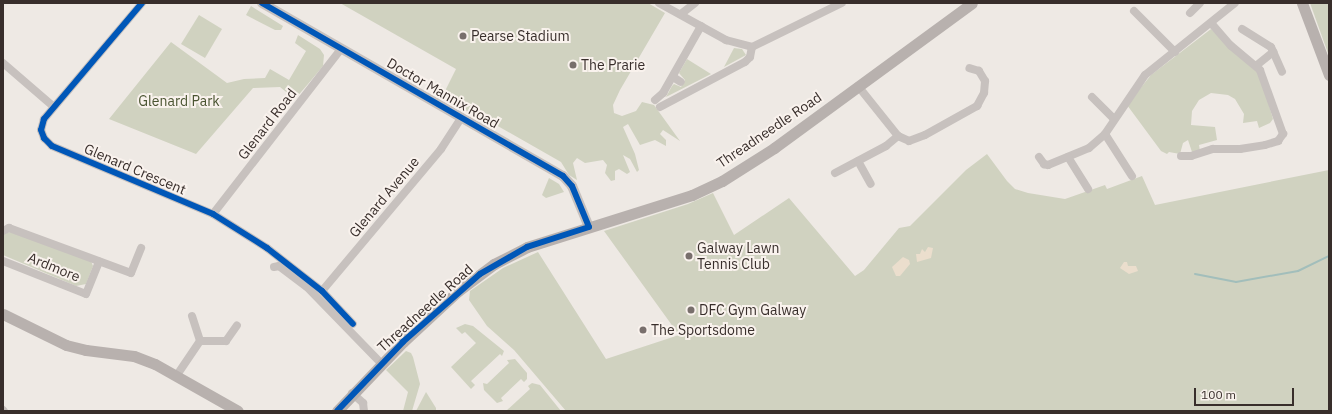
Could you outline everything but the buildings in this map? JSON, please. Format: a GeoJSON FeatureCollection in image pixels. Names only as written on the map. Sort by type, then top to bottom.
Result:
{"type":"FeatureCollection","features":[{"type":"Feature","properties":{"kind":"main road","name":"Threadneedle Road"},"geometry":{"type":"LineString","coordinates":[[337,411],[381,363],[458,291],[489,268],[527,247],[692,195],[722,181],[774,148],[972,3]]}},
{"type":"Feature","properties":{"kind":"main road"},"geometry":{"type":"LineString","coordinates":[[1302,3],[1329,75]]}},
{"type":"Feature","properties":{"kind":"main road"},"geometry":{"type":"LineString","coordinates":[[4,317],[66,345],[86,350],[134,356],[177,375],[238,411]]}},
{"type":"Feature","properties":{"kind":"street","name":"Glenard Crescent"},"geometry":{"type":"LineString","coordinates":[[142,3],[44,119],[41,130],[52,146],[213,214],[267,248],[322,291],[353,324]]}},
{"type":"Feature","properties":{"kind":"street","name":"Doctor Mannix Road"},"geometry":{"type":"LineString","coordinates":[[262,3],[563,176],[572,186],[589,227]]}},
{"type":"Feature","properties":{"kind":"street"},"geometry":{"type":"LineString","coordinates":[[659,3],[732,43],[752,47],[842,3]]}},
{"type":"Feature","properties":{"kind":"street"},"geometry":{"type":"LineString","coordinates":[[681,14],[695,3]]}},
{"type":"Feature","properties":{"kind":"street"},"geometry":{"type":"LineString","coordinates":[[1190,13],[1200,3]]}},
{"type":"Feature","properties":{"kind":"street"},"geometry":{"type":"LineString","coordinates":[[1039,157],[1046,165],[1088,148],[1105,134],[1140,80],[1234,3]]}},
{"type":"Feature","properties":{"kind":"street"},"geometry":{"type":"LineString","coordinates":[[1134,11],[1175,52]]}},
{"type":"Feature","properties":{"kind":"street"},"geometry":{"type":"LineString","coordinates":[[1181,156],[1191,156],[1218,149],[1240,149],[1265,145],[1281,137],[1284,130],[1275,112],[1268,85],[1257,65],[1231,46],[1211,23]]}},
{"type":"Feature","properties":{"kind":"street"},"geometry":{"type":"LineString","coordinates":[[701,26],[657,103],[745,62],[750,58],[752,47]]}},
{"type":"Feature","properties":{"kind":"street"},"geometry":{"type":"LineString","coordinates":[[1242,29],[1267,44],[1273,52],[1282,72]]}},
{"type":"Feature","properties":{"kind":"street","name":"Glenard Road"},"geometry":{"type":"LineString","coordinates":[[213,214],[341,49]]}},
{"type":"Feature","properties":{"kind":"street"},"geometry":{"type":"LineString","coordinates":[[1257,65],[1273,52]]}},
{"type":"Feature","properties":{"kind":"street"},"geometry":{"type":"LineString","coordinates":[[3,63],[54,107]]}},
{"type":"Feature","properties":{"kind":"street"},"geometry":{"type":"LineString","coordinates":[[858,86],[898,136],[909,141],[916,139],[977,106],[984,93],[985,81],[979,72],[969,68]]}},
{"type":"Feature","properties":{"kind":"street"},"geometry":{"type":"LineString","coordinates":[[673,77],[681,82]]}},
{"type":"Feature","properties":{"kind":"street"},"geometry":{"type":"LineString","coordinates":[[1092,97],[1114,119]]}},
{"type":"Feature","properties":{"kind":"street","name":"Glenard Avenue"},"geometry":{"type":"LineString","coordinates":[[322,291],[441,150],[462,117]]}},
{"type":"Feature","properties":{"kind":"street"},"geometry":{"type":"LineString","coordinates":[[1105,134],[1132,176]]}},
{"type":"Feature","properties":{"kind":"street"},"geometry":{"type":"LineString","coordinates":[[835,172],[858,161],[898,136]]}},
{"type":"Feature","properties":{"kind":"street"},"geometry":{"type":"LineString","coordinates":[[1068,157],[1088,189]]}},
{"type":"Feature","properties":{"kind":"street"},"geometry":{"type":"LineString","coordinates":[[858,161],[871,184]]}},
{"type":"Feature","properties":{"kind":"street","name":"Ardmore"},"geometry":{"type":"LineString","coordinates":[[3,231],[9,228],[131,273],[141,248]]}},
{"type":"Feature","properties":{"kind":"street","name":"Ardmore"},"geometry":{"type":"LineString","coordinates":[[3,261],[86,294],[99,261]]}},
{"type":"Feature","properties":{"kind":"street"},"geometry":{"type":"LineString","coordinates":[[274,267],[279,266],[286,270],[310,290],[381,363]]}},
{"type":"Feature","properties":{"kind":"street"},"geometry":{"type":"LineString","coordinates":[[192,316],[200,341]]}},
{"type":"Feature","properties":{"kind":"street"},"geometry":{"type":"LineString","coordinates":[[200,341],[226,341],[237,325]]}},
{"type":"Feature","properties":{"kind":"street"},"geometry":{"type":"LineString","coordinates":[[177,375],[200,341]]}},
{"type":"Feature","properties":{"kind":"street"},"geometry":{"type":"LineString","coordinates":[[352,393],[363,403],[364,411]]}},
{"type":"Feature","properties":{"kind":"green space"},"geometry":{"type":"Polygon","coordinates":[[[340,3],[648,3],[665,13],[620,90],[613,105],[614,113],[622,116],[636,111],[642,102],[654,105],[680,141],[663,130],[660,134],[666,140],[666,146],[655,140],[640,145],[628,124],[623,127],[635,154],[639,170],[637,172],[630,159],[623,155],[630,172],[627,174],[619,169],[615,171],[615,180],[611,181],[605,173],[607,165],[603,160],[585,163],[577,158],[573,163],[577,180],[569,175],[561,162],[489,121],[486,117],[487,114],[485,113],[481,119],[442,97],[456,69],[340,3]]]}},
{"type":"Feature","properties":{"kind":"green space"},"geometry":{"type":"Polygon","coordinates":[[[1310,3],[1329,3],[1329,56],[1310,3]]]}},
{"type":"Feature","properties":{"kind":"green space"},"geometry":{"type":"Polygon","coordinates":[[[251,6],[283,26],[281,30],[275,30],[246,15],[251,6]]]}},
{"type":"Feature","properties":{"kind":"green space"},"geometry":{"type":"Polygon","coordinates":[[[199,15],[222,29],[205,58],[181,44],[199,15]]]}},
{"type":"Feature","properties":{"kind":"green space"},"geometry":{"type":"Polygon","coordinates":[[[1211,29],[1260,75],[1273,119],[1270,123],[1259,128],[1257,121],[1243,123],[1244,114],[1235,99],[1228,95],[1211,93],[1199,100],[1192,111],[1191,125],[1215,127],[1217,140],[1199,145],[1200,151],[1192,152],[1188,140],[1183,143],[1180,154],[1169,152],[1167,154],[1161,151],[1127,105],[1151,75],[1211,29]]]}},
{"type":"Feature","properties":{"kind":"green space","name":"Glenard Park"},"geometry":{"type":"Polygon","coordinates":[[[298,35],[320,49],[324,55],[323,66],[308,84],[295,99],[280,87],[253,88],[196,154],[109,119],[171,42],[227,83],[244,79],[265,78],[270,69],[289,80],[306,51],[295,43],[298,35]]]}},
{"type":"Feature","properties":{"kind":"green space"},"geometry":{"type":"Polygon","coordinates":[[[734,48],[742,49],[746,55],[724,67],[734,48]]]}},
{"type":"Feature","properties":{"kind":"green space"},"geometry":{"type":"Polygon","coordinates":[[[687,59],[711,74],[666,97],[674,84],[681,87],[685,80],[679,73],[687,59]]]}},
{"type":"Feature","properties":{"kind":"green space"},"geometry":{"type":"Polygon","coordinates":[[[987,154],[1007,181],[1015,189],[1028,193],[1065,199],[1105,185],[1107,189],[1142,176],[1155,205],[1329,170],[1329,411],[566,411],[514,350],[487,326],[469,300],[470,291],[503,268],[538,252],[606,359],[679,335],[604,231],[688,204],[713,193],[734,235],[789,198],[855,276],[864,270],[899,228],[910,226],[966,170],[987,154]]]}},
{"type":"Feature","properties":{"kind":"green space"},"geometry":{"type":"Polygon","coordinates":[[[549,178],[559,184],[564,192],[546,198],[542,195],[549,178]]]}},
{"type":"Feature","properties":{"kind":"green space"},"geometry":{"type":"Polygon","coordinates":[[[11,232],[91,261],[93,266],[86,284],[76,286],[3,255],[3,234],[11,232]]]}},
{"type":"Feature","properties":{"kind":"green space"},"geometry":{"type":"Polygon","coordinates":[[[465,324],[473,326],[504,351],[502,356],[500,354],[471,381],[475,385],[471,389],[451,367],[476,343],[465,332],[462,334],[456,328],[465,324]]]}},
{"type":"Feature","properties":{"kind":"green space"},"geometry":{"type":"Polygon","coordinates":[[[406,351],[411,353],[413,357],[420,384],[412,411],[403,411],[408,392],[386,370],[406,351]]]}},
{"type":"Feature","properties":{"kind":"green space"},"geometry":{"type":"Polygon","coordinates":[[[515,359],[527,373],[527,379],[524,382],[521,379],[501,398],[503,401],[497,403],[484,390],[483,383],[487,384],[509,363],[507,360],[515,359]]]}},
{"type":"Feature","properties":{"kind":"green space"},"geometry":{"type":"Polygon","coordinates":[[[532,383],[540,385],[561,411],[506,411],[530,389],[528,386],[532,383]]]}},
{"type":"Feature","properties":{"kind":"green space"},"geometry":{"type":"Polygon","coordinates":[[[426,392],[436,408],[436,411],[416,411],[426,392]]]}},
{"type":"Feature","properties":{"kind":"sand"},"geometry":{"type":"Polygon","coordinates":[[[928,247],[933,248],[931,258],[917,262],[916,254],[920,254],[922,249],[925,252],[928,247]]]}},
{"type":"Feature","properties":{"kind":"sand"},"geometry":{"type":"Polygon","coordinates":[[[903,257],[909,260],[910,264],[900,276],[896,276],[892,267],[903,257]]]}},
{"type":"Feature","properties":{"kind":"sand"},"geometry":{"type":"Polygon","coordinates":[[[1124,262],[1127,262],[1128,266],[1136,266],[1138,271],[1129,274],[1120,268],[1124,262]]]}},
{"type":"Feature","properties":{"kind":"waterway"},"geometry":{"type":"LineString","coordinates":[[1195,274],[1236,282],[1298,271],[1329,256]]}},
{"type":"Feature","properties":{"kind":"cycle path"},"geometry":{"type":"LineString","coordinates":[[142,3],[44,119],[41,130],[44,138],[52,146],[213,214],[267,248],[322,291],[353,324]]}},
{"type":"Feature","properties":{"kind":"cycle path"},"geometry":{"type":"LineString","coordinates":[[262,3],[563,176],[572,186],[589,227],[527,247],[480,274],[403,342],[337,411]]}},
{"type":"Feature","properties":{"kind":"place","name":"Pearse Stadium"},"geometry":{"type":"Point","coordinates":[463,36]}},
{"type":"Feature","properties":{"kind":"place","name":"The Prarie"},"geometry":{"type":"Point","coordinates":[573,65]}},
{"type":"Feature","properties":{"kind":"place","name":"Galway Lawn Tennis Club"},"geometry":{"type":"Point","coordinates":[689,256]}},
{"type":"Feature","properties":{"kind":"place","name":"DFC Gym Galway"},"geometry":{"type":"Point","coordinates":[691,310]}},
{"type":"Feature","properties":{"kind":"place","name":"The Sportsdome"},"geometry":{"type":"Point","coordinates":[643,330]}}]}
